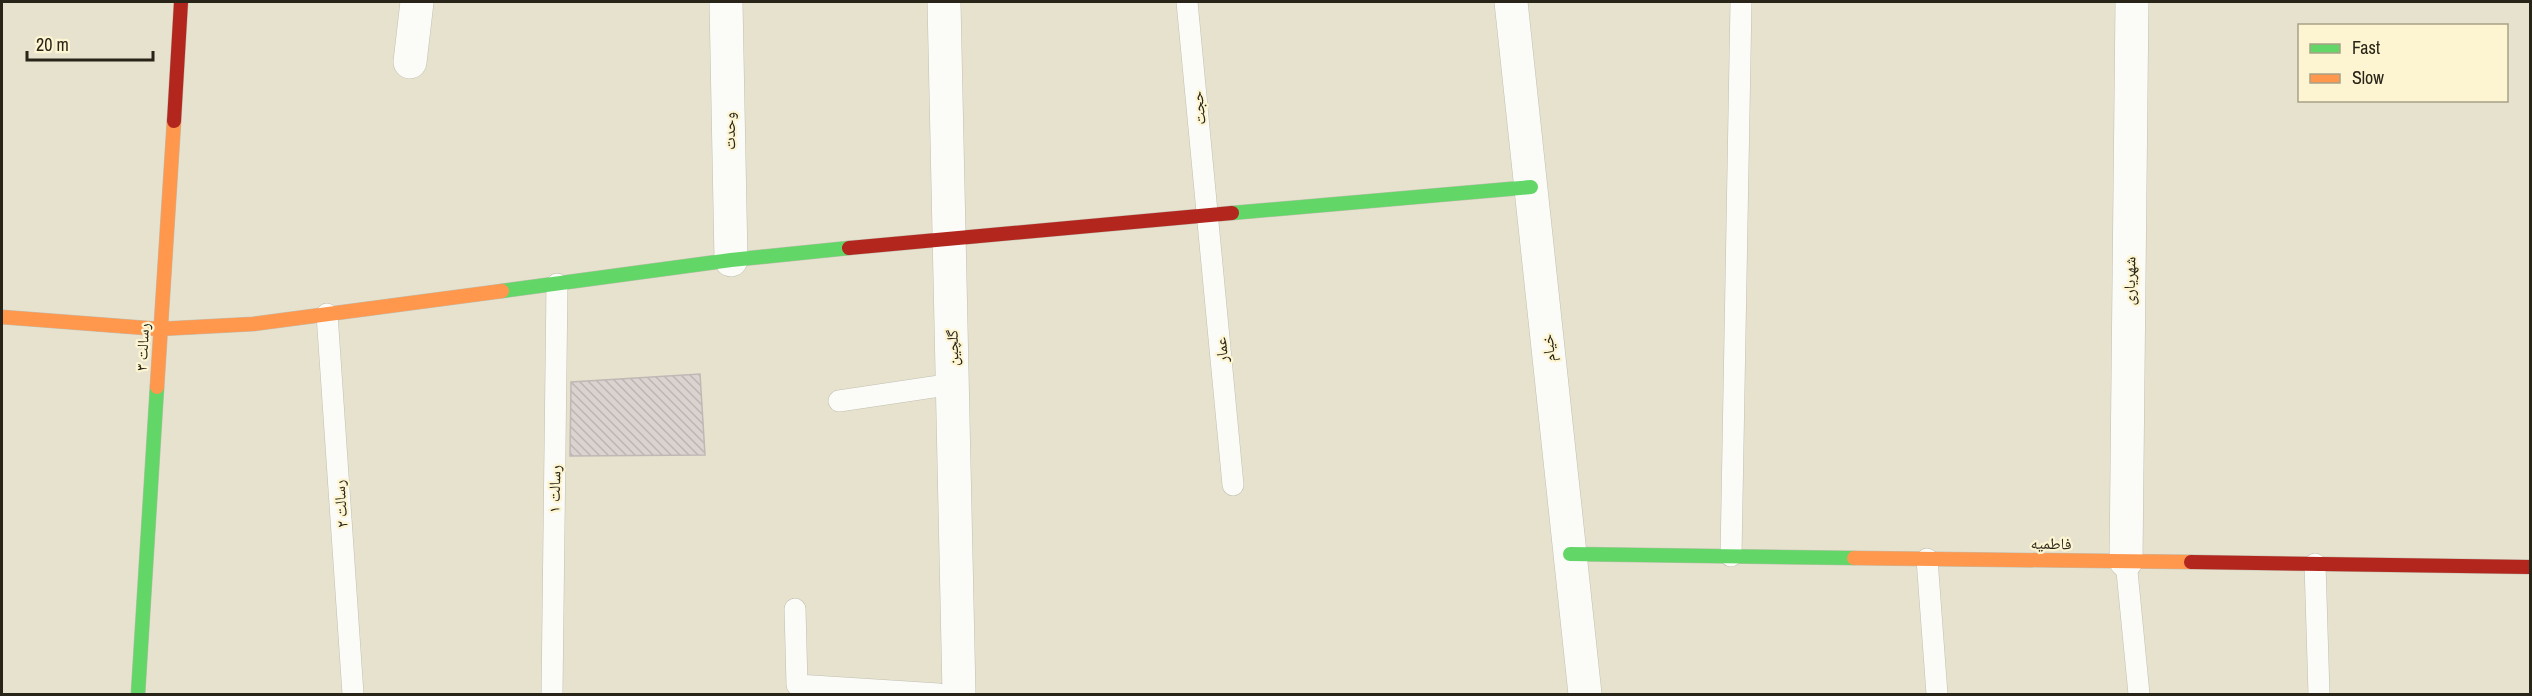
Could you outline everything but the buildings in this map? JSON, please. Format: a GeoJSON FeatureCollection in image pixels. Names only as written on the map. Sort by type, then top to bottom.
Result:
{"type":"FeatureCollection","features":[{"type":"Feature","properties":{"kind":"street","name":"رسالت ۳"},"geometry":{"type":"LineString","coordinates":[[138,694],[181,2]]}},
{"type":"Feature","properties":{"kind":"street"},"geometry":{"type":"LineString","coordinates":[[410,62],[417,2]]}},
{"type":"Feature","properties":{"kind":"street","name":"وحدت"},"geometry":{"type":"LineString","coordinates":[[726,2],[731,260]]}},
{"type":"Feature","properties":{"kind":"street","name":"گلچین"},"geometry":{"type":"LineString","coordinates":[[944,2],[959,694]]}},
{"type":"Feature","properties":{"kind":"street","name":"خیام"},"geometry":{"type":"LineString","coordinates":[[1511,2],[1586,694]]}},
{"type":"Feature","properties":{"kind":"street","name":"شهریاری"},"geometry":{"type":"LineString","coordinates":[[2126,561],[2132,2]]}},
{"type":"Feature","properties":{"kind":"street"},"geometry":{"type":"LineString","coordinates":[[2,317],[159,329],[253,324],[731,260],[949,237],[1531,187]]}},
{"type":"Feature","properties":{"kind":"street","name":"فاطمیه"},"geometry":{"type":"LineString","coordinates":[[1570,554],[2530,567]]}},
{"type":"Feature","properties":{"kind":"lane","name":"حجت"},"geometry":{"type":"LineString","coordinates":[[1188,2],[1209,214]]}},
{"type":"Feature","properties":{"kind":"lane"},"geometry":{"type":"LineString","coordinates":[[1731,556],[1741,2]]}},
{"type":"Feature","properties":{"kind":"lane","name":"عمار"},"geometry":{"type":"LineString","coordinates":[[1209,214],[1233,485]]}},
{"type":"Feature","properties":{"kind":"lane","name":"رسالت ۱"},"geometry":{"type":"LineString","coordinates":[[552,694],[557,284]]}},
{"type":"Feature","properties":{"kind":"lane","name":"رسالت ۲"},"geometry":{"type":"LineString","coordinates":[[327,314],[353,694]]}},
{"type":"Feature","properties":{"kind":"lane"},"geometry":{"type":"LineString","coordinates":[[839,401],[953,384]]}},
{"type":"Feature","properties":{"kind":"lane"},"geometry":{"type":"LineString","coordinates":[[1927,559],[1937,694]]}},
{"type":"Feature","properties":{"kind":"lane"},"geometry":{"type":"LineString","coordinates":[[2126,561],[2139,694]]}},
{"type":"Feature","properties":{"kind":"lane"},"geometry":{"type":"LineString","coordinates":[[2315,564],[2319,694]]}},
{"type":"Feature","properties":{"kind":"lane"},"geometry":{"type":"LineString","coordinates":[[795,609],[797,685],[939,694]]}},
{"type":"Feature","properties":{"kind":"traffic: fast"},"geometry":{"type":"LineString","coordinates":[[1232,213],[1531,187]]}},
{"type":"Feature","properties":{"kind":"traffic: fast"},"geometry":{"type":"LineString","coordinates":[[502,291],[731,260],[849,248]]}},
{"type":"Feature","properties":{"kind":"traffic: fast"},"geometry":{"type":"LineString","coordinates":[[138,694],[157,387]]}},
{"type":"Feature","properties":{"kind":"traffic: fast"},"geometry":{"type":"LineString","coordinates":[[1570,554],[1854,558]]}},
{"type":"Feature","properties":{"kind":"traffic: slow"},"geometry":{"type":"LineString","coordinates":[[157,387],[174,121]]}},
{"type":"Feature","properties":{"kind":"traffic: slow"},"geometry":{"type":"LineString","coordinates":[[2,317],[159,329],[253,324],[502,291]]}},
{"type":"Feature","properties":{"kind":"traffic: slow"},"geometry":{"type":"LineString","coordinates":[[1854,558],[2191,562]]}},
{"type":"Feature","properties":{"kind":"traffic: jam"},"geometry":{"type":"LineString","coordinates":[[174,121],[181,2]]}},
{"type":"Feature","properties":{"kind":"traffic: jam"},"geometry":{"type":"LineString","coordinates":[[849,248],[1232,213]]}},
{"type":"Feature","properties":{"kind":"traffic: jam"},"geometry":{"type":"LineString","coordinates":[[2191,562],[2530,567]]}}]}
